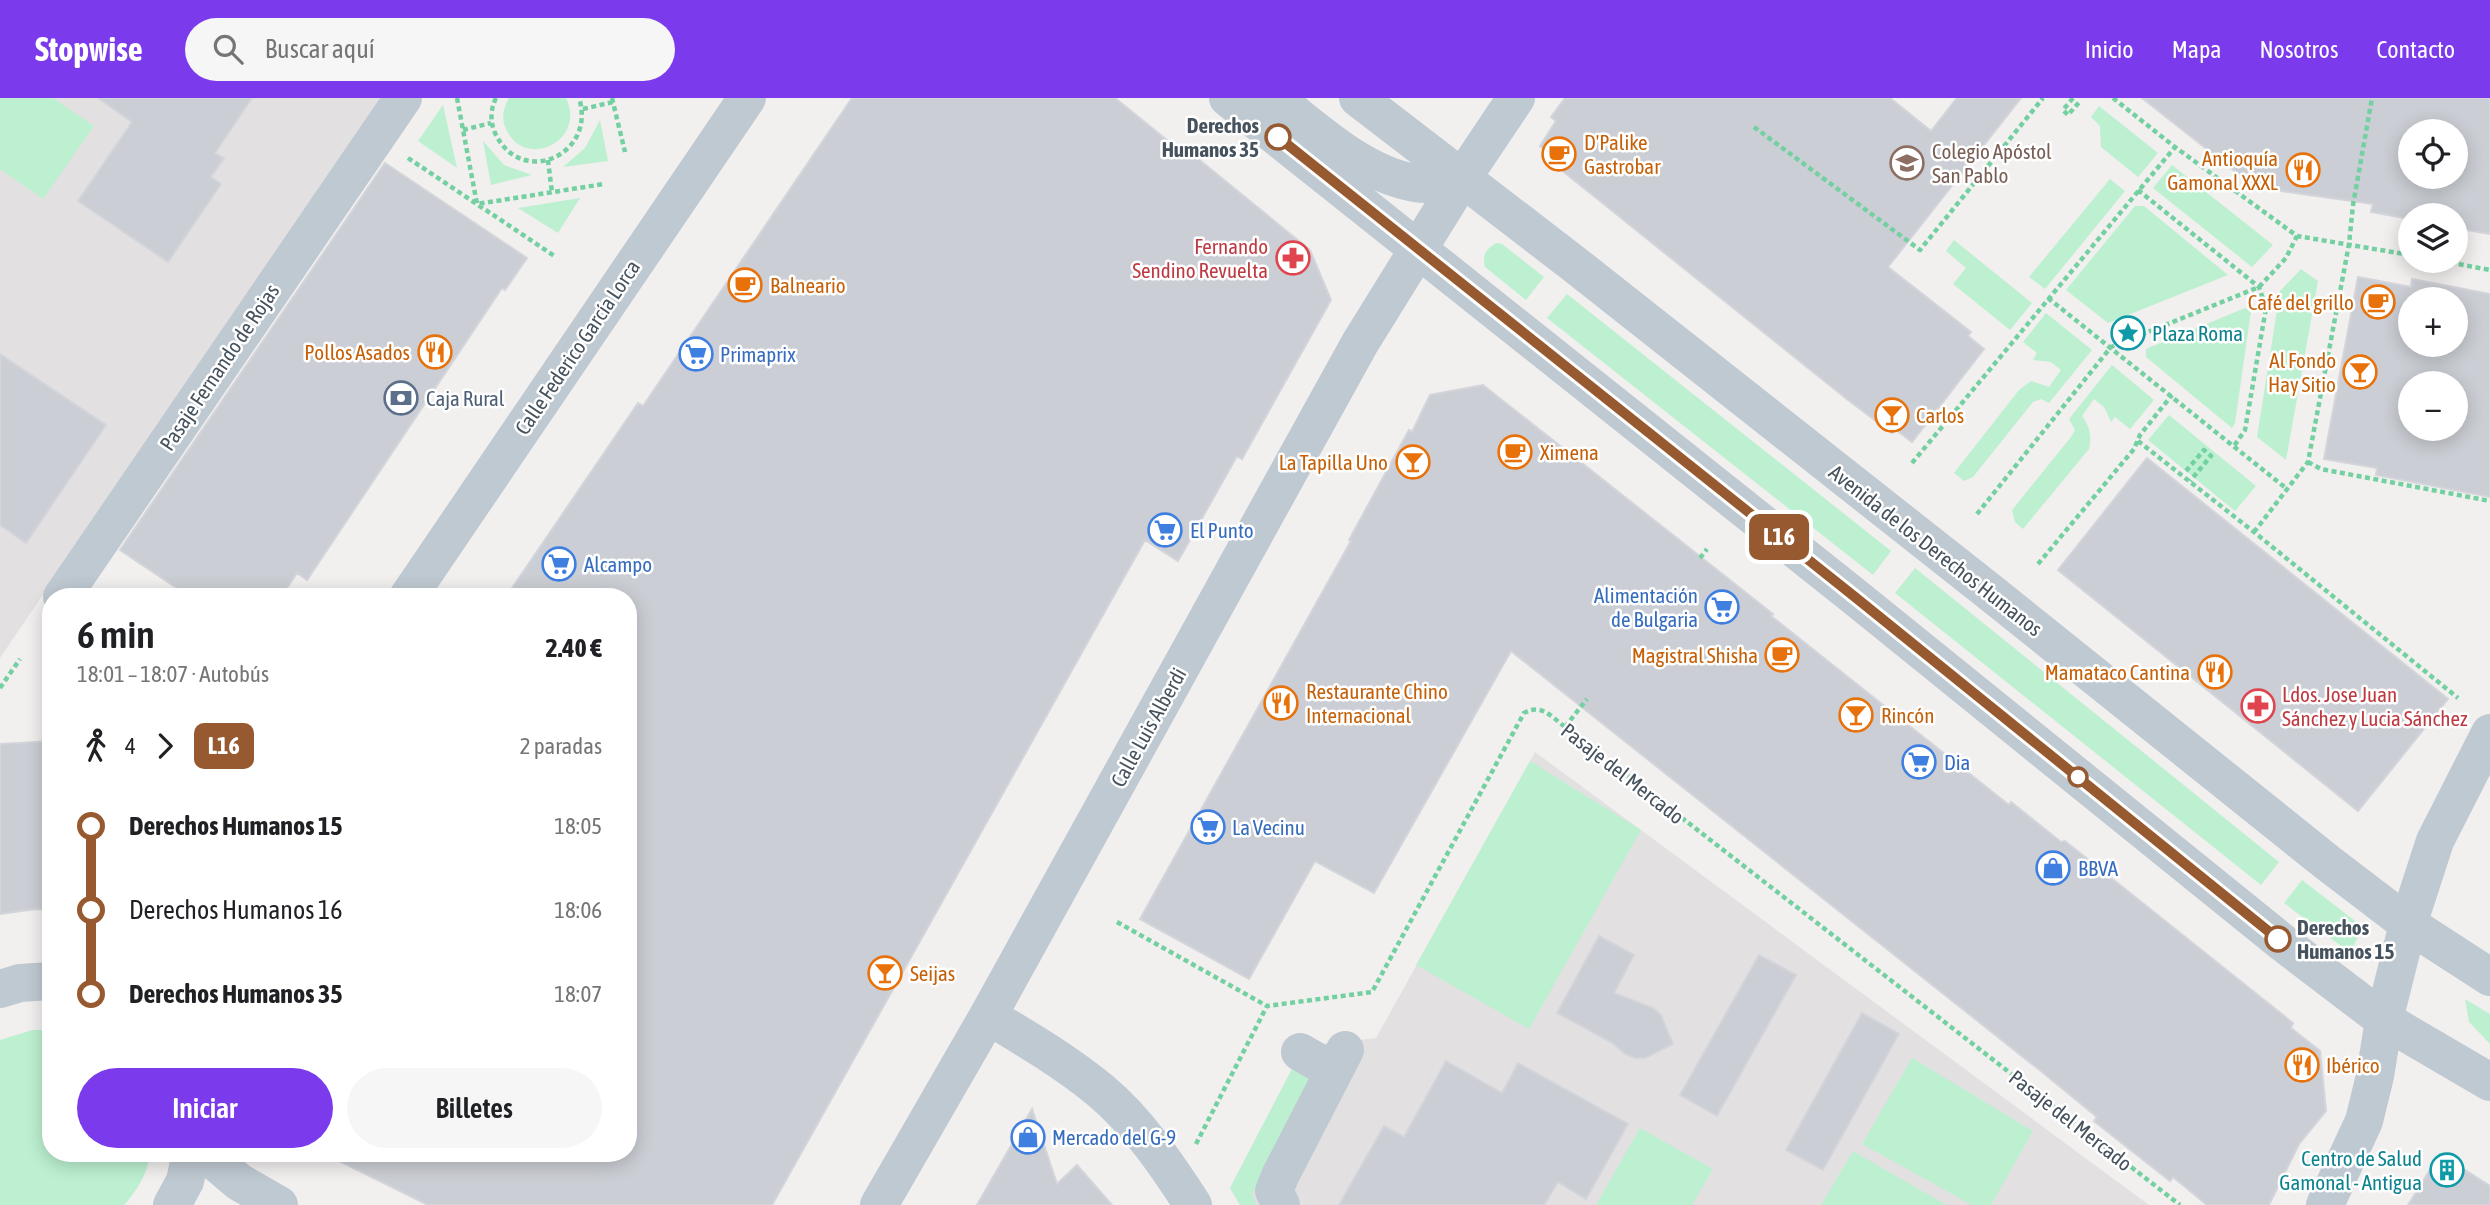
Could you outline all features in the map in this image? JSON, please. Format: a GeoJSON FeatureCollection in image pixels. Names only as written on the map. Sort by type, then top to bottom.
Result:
{"type":"FeatureCollection","features":[{"type":"Feature","properties":{"kind":"street","name":"Pasaje Fernando de Rojas"},"geometry":{"type":"LineString","coordinates":[[68,588],[403,98]]}},
{"type":"Feature","properties":{"kind":"street","name":"Calle Federico García Lorca"},"geometry":{"type":"LineString","coordinates":[[414,588],[747,98]]}},
{"type":"Feature","properties":{"kind":"street"},"geometry":{"type":"LineString","coordinates":[[1228,98],[1844,588],[2251,918],[2384,1020],[2490,1082]]}},
{"type":"Feature","properties":{"kind":"street"},"geometry":{"type":"LineString","coordinates":[[1275,98],[1331,141],[1380,171],[1415,183],[1439,184],[1463,177]]}},
{"type":"Feature","properties":{"kind":"street","name":"Avenida de los Derechos Humanos"},"geometry":{"type":"LineString","coordinates":[[1358,98],[1463,177],[1986,589],[2318,855],[2408,924],[2490,977]]}},
{"type":"Feature","properties":{"kind":"street"},"geometry":{"type":"LineString","coordinates":[[1418,249],[1516,98]]}},
{"type":"Feature","properties":{"kind":"street","name":"Calle Luis Alberdi"},"geometry":{"type":"LineString","coordinates":[[879,1205],[988,1016],[1350,361],[1418,249]]}},
{"type":"Feature","properties":{"kind":"street"},"geometry":{"type":"LineString","coordinates":[[2330,1203],[2364,1121],[2384,1020],[2408,924],[2435,841],[2490,733]]}},
{"type":"Feature","properties":{"kind":"street"},"geometry":{"type":"LineString","coordinates":[[0,989],[42,982]]}},
{"type":"Feature","properties":{"kind":"street"},"geometry":{"type":"LineString","coordinates":[[988,1016],[1061,1060],[1104,1093],[1153,1148],[1194,1205]]}},
{"type":"Feature","properties":{"kind":"street"},"geometry":{"type":"LineString","coordinates":[[1281,1205],[1274,1191],[1280,1176],[1339,1060],[1300,1052]]}},
{"type":"Feature","properties":{"kind":"street"},"geometry":{"type":"LineString","coordinates":[[172,1205],[185,1181],[189,1162]]}},
{"type":"Feature","properties":{"kind":"street"},"geometry":{"type":"LineString","coordinates":[[216,1162],[239,1182],[279,1205]]}},
{"type":"Feature","properties":{"kind":"path"},"geometry":{"type":"LineString","coordinates":[[457,98],[477,204]]}},
{"type":"Feature","properties":{"kind":"path"},"geometry":{"type":"LineString","coordinates":[[496,98],[491,123],[501,144],[512,154],[525,160],[548,160],[567,150],[576,139],[582,124],[583,109],[579,98]]}},
{"type":"Feature","properties":{"kind":"path"},"geometry":{"type":"LineString","coordinates":[[1754,127],[1920,250],[2043,98]]}},
{"type":"Feature","properties":{"kind":"path"},"geometry":{"type":"LineString","coordinates":[[2073,98],[2063,110],[2068,115],[2081,100]]}},
{"type":"Feature","properties":{"kind":"path"},"geometry":{"type":"LineString","coordinates":[[2113,98],[2297,236],[2398,253]]}},
{"type":"Feature","properties":{"kind":"path"},"geometry":{"type":"LineString","coordinates":[[2254,532],[2308,462],[2349,244],[2353,205],[2372,98]]}},
{"type":"Feature","properties":{"kind":"path"},"geometry":{"type":"LineString","coordinates":[[583,109],[612,100],[625,152]]}},
{"type":"Feature","properties":{"kind":"path"},"geometry":{"type":"LineString","coordinates":[[463,130],[491,123]]}},
{"type":"Feature","properties":{"kind":"path"},"geometry":{"type":"LineString","coordinates":[[376,137],[556,257]]}},
{"type":"Feature","properties":{"kind":"path"},"geometry":{"type":"LineString","coordinates":[[1912,463],[2175,147]]}},
{"type":"Feature","properties":{"kind":"path"},"geometry":{"type":"LineString","coordinates":[[548,160],[552,193]]}},
{"type":"Feature","properties":{"kind":"path"},"geometry":{"type":"LineString","coordinates":[[477,204],[604,184]]}},
{"type":"Feature","properties":{"kind":"path"},"geometry":{"type":"LineString","coordinates":[[2138,190],[2259,287],[2266,307],[2245,430],[2234,446]]}},
{"type":"Feature","properties":{"kind":"path"},"geometry":{"type":"LineString","coordinates":[[1977,514],[2111,347],[2259,287],[2286,258],[2297,236]]}},
{"type":"Feature","properties":{"kind":"path"},"geometry":{"type":"LineString","coordinates":[[2468,266],[2490,270]]}},
{"type":"Feature","properties":{"kind":"path"},"geometry":{"type":"LineString","coordinates":[[2049,298],[2287,489]]}},
{"type":"Feature","properties":{"kind":"path"},"geometry":{"type":"LineString","coordinates":[[2038,564],[2134,449],[2140,435],[2172,395]]}},
{"type":"Feature","properties":{"kind":"path"},"geometry":{"type":"LineString","coordinates":[[2138,441],[2458,698]]}},
{"type":"Feature","properties":{"kind":"path"},"geometry":{"type":"LineString","coordinates":[[2186,471],[2204,450],[2211,456],[2189,481]]}},
{"type":"Feature","properties":{"kind":"path"},"geometry":{"type":"LineString","coordinates":[[2308,462],[2321,469],[2490,501]]}},
{"type":"Feature","properties":{"kind":"path"},"geometry":{"type":"LineString","coordinates":[[1700,558],[1707,549]]}},
{"type":"Feature","properties":{"kind":"path"},"geometry":{"type":"LineString","coordinates":[[0,688],[20,659]]}},
{"type":"Feature","properties":{"kind":"path"},"geometry":{"type":"LineString","coordinates":[[1565,727],[1587,699]]}},
{"type":"Feature","properties":{"kind":"path","name":"Pasaje del Mercado"},"geometry":{"type":"LineString","coordinates":[[1267,1006],[1372,992],[1524,713],[1532,708],[1542,710],[2180,1205]]}},
{"type":"Feature","properties":{"kind":"path"},"geometry":{"type":"LineString","coordinates":[[1117,922],[1267,1006],[1194,1148]]}},
{"type":"Feature","properties":{"kind":"shaded area"},"geometry":{"type":"Polygon","coordinates":[[[0,98],[380,98],[48,588],[42,588],[42,596],[0,658],[0,98]]]}},
{"type":"Feature","properties":{"kind":"shaded area"},"geometry":{"type":"Polygon","coordinates":[[[1535,752],[2149,1205],[1240,1205],[1230,1188],[1304,1046],[1376,1038],[1535,752]]]}},
{"type":"Feature","properties":{"kind":"green space"},"geometry":{"type":"Polygon","coordinates":[[[0,98],[53,98],[94,126],[43,199],[0,169],[0,98]]]}},
{"type":"Feature","properties":{"kind":"green space"},"geometry":{"type":"Polygon","coordinates":[[[509,98],[566,98],[570,113],[568,127],[561,138],[551,145],[539,149],[526,148],[515,141],[504,125],[503,114],[509,98]]]}},
{"type":"Feature","properties":{"kind":"green space"},"geometry":{"type":"Polygon","coordinates":[[[443,105],[457,168],[418,141],[443,105]]]}},
{"type":"Feature","properties":{"kind":"green space"},"geometry":{"type":"Polygon","coordinates":[[[2099,106],[2158,153],[2138,177],[2101,147],[2100,126],[2091,117],[2099,106]]]}},
{"type":"Feature","properties":{"kind":"green space"},"geometry":{"type":"Polygon","coordinates":[[[600,120],[608,161],[563,167],[585,148],[600,120]]]}},
{"type":"Feature","properties":{"kind":"green space"},"geometry":{"type":"Polygon","coordinates":[[[483,141],[504,165],[532,175],[491,185],[483,141]]]}},
{"type":"Feature","properties":{"kind":"green space"},"geometry":{"type":"Polygon","coordinates":[[[2172,165],[2273,245],[2252,267],[2153,188],[2172,165]]]}},
{"type":"Feature","properties":{"kind":"green space"},"geometry":{"type":"Polygon","coordinates":[[[2110,179],[2125,191],[2045,289],[2029,277],[2110,179]]]}},
{"type":"Feature","properties":{"kind":"green space"},"geometry":{"type":"Polygon","coordinates":[[[580,198],[558,233],[518,208],[580,198]]]}},
{"type":"Feature","properties":{"kind":"green space"},"geometry":{"type":"Polygon","coordinates":[[[2135,206],[2144,206],[2228,275],[2108,323],[2066,290],[2135,206]]]}},
{"type":"Feature","properties":{"kind":"green space"},"geometry":{"type":"Polygon","coordinates":[[[1954,240],[2032,303],[2010,330],[1953,284],[1966,268],[1946,251],[1954,240]]]}},
{"type":"Feature","properties":{"kind":"green space"},"geometry":{"type":"Polygon","coordinates":[[[1496,243],[1502,244],[1544,277],[1526,300],[1485,267],[1486,253],[1496,243]]]}},
{"type":"Feature","properties":{"kind":"green space"},"geometry":{"type":"Polygon","coordinates":[[[2301,269],[2318,281],[2286,460],[2257,437],[2280,291],[2301,269]]]}},
{"type":"Feature","properties":{"kind":"green space"},"geometry":{"type":"Polygon","coordinates":[[[1567,294],[1891,551],[1873,575],[1547,318],[1567,294]]]}},
{"type":"Feature","properties":{"kind":"green space"},"geometry":{"type":"Polygon","coordinates":[[[2245,308],[2251,311],[2235,423],[2232,428],[2146,357],[2146,349],[2245,308]]]}},
{"type":"Feature","properties":{"kind":"green space"},"geometry":{"type":"Polygon","coordinates":[[[2046,313],[2092,350],[2049,403],[2041,399],[2033,402],[1973,477],[1964,481],[1954,473],[2019,390],[2031,381],[2049,387],[2061,370],[2051,362],[2033,360],[2037,353],[2023,342],[2046,313]]]}},
{"type":"Feature","properties":{"kind":"green space"},"geometry":{"type":"Polygon","coordinates":[[[2112,365],[2154,400],[2130,429],[2115,417],[2111,422],[2104,407],[2094,399],[2082,416],[2090,432],[2089,449],[2023,529],[2015,522],[2012,510],[2071,437],[2075,430],[2069,419],[2112,365]]]}},
{"type":"Feature","properties":{"kind":"green space"},"geometry":{"type":"Polygon","coordinates":[[[2169,415],[2256,486],[2235,511],[2148,440],[2169,415]]]}},
{"type":"Feature","properties":{"kind":"green space"},"geometry":{"type":"Polygon","coordinates":[[[1915,568],[2279,862],[2261,885],[1895,593],[1915,568]]]}},
{"type":"Feature","properties":{"kind":"green space"},"geometry":{"type":"Polygon","coordinates":[[[1530,761],[1641,830],[1529,1029],[1416,965],[1530,761]]]}},
{"type":"Feature","properties":{"kind":"green space"},"geometry":{"type":"Polygon","coordinates":[[[2302,880],[2363,927],[2350,953],[2284,903],[2302,880]]]}},
{"type":"Feature","properties":{"kind":"green space"},"geometry":{"type":"Polygon","coordinates":[[[2465,999],[2490,1014],[2490,1044],[2469,1022],[2465,999]]]}},
{"type":"Feature","properties":{"kind":"green space"},"geometry":{"type":"Polygon","coordinates":[[[32,1030],[42,1030],[42,1162],[148,1162],[141,1181],[124,1205],[0,1205],[0,1040],[32,1030]]]}},
{"type":"Feature","properties":{"kind":"green space"},"geometry":{"type":"Polygon","coordinates":[[[1912,1058],[2033,1131],[1991,1205],[1972,1205],[1862,1144],[1912,1058]]]}},
{"type":"Feature","properties":{"kind":"green space"},"geometry":{"type":"Polygon","coordinates":[[[1293,1067],[1311,1078],[1252,1194],[1257,1205],[1240,1205],[1230,1188],[1293,1067]]]}},
{"type":"Feature","properties":{"kind":"green space"},"geometry":{"type":"Polygon","coordinates":[[[1640,1128],[1713,1169],[1692,1205],[1596,1205],[1640,1128]]]}},
{"type":"Feature","properties":{"kind":"green space"},"geometry":{"type":"Polygon","coordinates":[[[1853,1151],[1946,1205],[1821,1205],[1853,1151]]]}},
{"type":"Feature","properties":{"kind":"building"},"geometry":{"type":"Polygon","coordinates":[[[98,98],[252,98],[215,153],[224,158],[211,177],[221,184],[168,262],[78,201],[132,122],[98,98]]]}},
{"type":"Feature","properties":{"kind":"building"},"geometry":{"type":"Polygon","coordinates":[[[852,98],[1115,98],[1178,149],[1181,145],[1310,250],[1331,300],[1242,459],[1237,456],[1178,561],[1145,540],[772,1205],[428,1205],[341,1162],[637,1162],[637,588],[512,588],[638,403],[643,406],[852,98]]]}},
{"type":"Feature","properties":{"kind":"building"},"geometry":{"type":"Polygon","coordinates":[[[1565,98],[1890,98],[1931,131],[1957,98],[2021,98],[1888,267],[1971,332],[1968,336],[1984,349],[1912,442],[1895,429],[1892,433],[1848,400],[1555,165],[1559,161],[1540,146],[1556,121],[1551,117],[1565,98]]]}},
{"type":"Feature","properties":{"kind":"building"},"geometry":{"type":"Polygon","coordinates":[[[2142,98],[2490,98],[2490,234],[2468,230],[2468,203],[2398,203],[2398,217],[2371,212],[2373,204],[2267,189],[2259,182],[2255,187],[2142,98]]]}},
{"type":"Feature","properties":{"kind":"building"},"geometry":{"type":"Polygon","coordinates":[[[385,163],[527,258],[505,290],[502,288],[307,580],[297,573],[287,588],[177,588],[120,550],[385,163]]]}},
{"type":"Feature","properties":{"kind":"building"},"geometry":{"type":"Polygon","coordinates":[[[2358,277],[2411,287],[2398,287],[2398,357],[2468,357],[2468,290],[2490,294],[2490,497],[2376,475],[2377,468],[2324,459],[2358,277]]]}},
{"type":"Feature","properties":{"kind":"building"},"geometry":{"type":"Polygon","coordinates":[[[2412,279],[2454,287],[2411,287],[2412,279]]]}},
{"type":"Feature","properties":{"kind":"building"},"geometry":{"type":"Polygon","coordinates":[[[0,354],[106,425],[26,543],[0,525],[0,354]]]}},
{"type":"Feature","properties":{"kind":"building"},"geometry":{"type":"Polygon","coordinates":[[[1483,385],[2009,805],[2011,802],[2061,842],[2065,841],[2293,1023],[2291,1028],[2320,1051],[2326,1111],[2299,1144],[2269,1205],[2207,1205],[2173,1177],[2170,1181],[2094,1121],[2097,1117],[2042,1072],[1511,651],[1374,893],[1315,861],[1249,979],[1140,919],[1351,541],[1349,540],[1409,430],[1412,432],[1430,395],[1483,385]]]}},
{"type":"Feature","properties":{"kind":"building"},"geometry":{"type":"Polygon","coordinates":[[[2147,458],[2448,699],[2358,811],[2058,570],[2147,458]]]}},
{"type":"Feature","properties":{"kind":"building"},"geometry":{"type":"Polygon","coordinates":[[[42,742],[42,909],[0,914],[0,744],[42,742]]]}},
{"type":"Feature","properties":{"kind":"building"},"geometry":{"type":"Polygon","coordinates":[[[1599,936],[1634,955],[1614,993],[1653,1008],[1661,1015],[1673,1044],[1645,1058],[1635,1058],[1557,1013],[1599,936]]]}},
{"type":"Feature","properties":{"kind":"building"},"geometry":{"type":"Polygon","coordinates":[[[1759,955],[1796,975],[1717,1116],[1680,1095],[1759,955]]]}},
{"type":"Feature","properties":{"kind":"building"},"geometry":{"type":"Polygon","coordinates":[[[1862,1013],[1899,1034],[1823,1170],[1786,1150],[1862,1013]]]}},
{"type":"Feature","properties":{"kind":"building"},"geometry":{"type":"Polygon","coordinates":[[[1446,1061],[1502,1093],[1518,1063],[1628,1124],[1586,1199],[1558,1182],[1544,1205],[1339,1205],[1384,1126],[1404,1137],[1446,1061]]]}},
{"type":"Feature","properties":{"kind":"building","name":"Mercado del G-9"},"geometry":{"type":"Polygon","coordinates":[[[1032,1109],[1057,1184],[1077,1165],[1112,1205],[977,1205],[1032,1109]]]}},
{"type":"Feature","properties":{"kind":"building","name":"Centro de Salud Gamonal - Antigua"},"geometry":{"type":"Polygon","coordinates":[[[2440,1154],[2490,1186],[2490,1205],[2408,1205],[2440,1154]]]}},
{"type":"Feature","properties":{"kind":"bus line","name":"L16"},"geometry":{"type":"LineString","coordinates":[[1278,137],[1855,597],[2278,939]]}},
{"type":"Feature","properties":{"kind":"place","name":"Derechos Humanos 35"},"geometry":{"type":"Point","coordinates":[1278,137]}},
{"type":"Feature","properties":{"kind":"place","name":"D'Palike Gastrobar"},"geometry":{"type":"Point","coordinates":[1559,154]}},
{"type":"Feature","properties":{"kind":"place","name":"Colegio Apóstol San Pablo"},"geometry":{"type":"Point","coordinates":[1907,163]}},
{"type":"Feature","properties":{"kind":"place","name":"Antioquía Gamonal XXXL"},"geometry":{"type":"Point","coordinates":[2303,170]}},
{"type":"Feature","properties":{"kind":"place","name":"Fernando Sendino Revuelta"},"geometry":{"type":"Point","coordinates":[1293,258]}},
{"type":"Feature","properties":{"kind":"place","name":"Balneario"},"geometry":{"type":"Point","coordinates":[745,285]}},
{"type":"Feature","properties":{"kind":"place","name":"Café del grillo"},"geometry":{"type":"Point","coordinates":[2378,302]}},
{"type":"Feature","properties":{"kind":"place","name":"Plaza Roma"},"geometry":{"type":"Point","coordinates":[2128,333]}},
{"type":"Feature","properties":{"kind":"place","name":"Pollos Asados"},"geometry":{"type":"Point","coordinates":[435,352]}},
{"type":"Feature","properties":{"kind":"place","name":"Primaprix"},"geometry":{"type":"Point","coordinates":[696,354]}},
{"type":"Feature","properties":{"kind":"place","name":"Al Fondo Hay Sitio"},"geometry":{"type":"Point","coordinates":[2360,372]}},
{"type":"Feature","properties":{"kind":"place","name":"Caja Rural"},"geometry":{"type":"Point","coordinates":[401,398]}},
{"type":"Feature","properties":{"kind":"place","name":"Carlos"},"geometry":{"type":"Point","coordinates":[1892,415]}},
{"type":"Feature","properties":{"kind":"place","name":"Ximena"},"geometry":{"type":"Point","coordinates":[1515,452]}},
{"type":"Feature","properties":{"kind":"place","name":"La Tapilla Uno"},"geometry":{"type":"Point","coordinates":[1413,462]}},
{"type":"Feature","properties":{"kind":"place","name":"El Punto"},"geometry":{"type":"Point","coordinates":[1165,530]}},
{"type":"Feature","properties":{"kind":"place","name":"Alcampo"},"geometry":{"type":"Point","coordinates":[559,564]}},
{"type":"Feature","properties":{"kind":"place","name":"Alimentación de Bulgaria"},"geometry":{"type":"Point","coordinates":[1722,607]}},
{"type":"Feature","properties":{"kind":"place","name":"Magistral Shisha"},"geometry":{"type":"Point","coordinates":[1782,655]}},
{"type":"Feature","properties":{"kind":"place","name":"Mamataco Cantina"},"geometry":{"type":"Point","coordinates":[2215,672]}},
{"type":"Feature","properties":{"kind":"place","name":"Restaurante Chino Internacional"},"geometry":{"type":"Point","coordinates":[1281,703]}},
{"type":"Feature","properties":{"kind":"place","name":"Ldos. Jose Juan Sánchez y Lucia Sánchez"},"geometry":{"type":"Point","coordinates":[2258,706]}},
{"type":"Feature","properties":{"kind":"place","name":"Rincón"},"geometry":{"type":"Point","coordinates":[1856,715]}},
{"type":"Feature","properties":{"kind":"place","name":"Dia"},"geometry":{"type":"Point","coordinates":[1919,762]}},
{"type":"Feature","properties":{"kind":"place","name":"La Vecinu"},"geometry":{"type":"Point","coordinates":[1208,827]}},
{"type":"Feature","properties":{"kind":"place","name":"BBVA"},"geometry":{"type":"Point","coordinates":[2053,868]}},
{"type":"Feature","properties":{"kind":"place","name":"Derechos Humanos 15"},"geometry":{"type":"Point","coordinates":[2278,939]}},
{"type":"Feature","properties":{"kind":"place","name":"Seijas"},"geometry":{"type":"Point","coordinates":[885,973]}},
{"type":"Feature","properties":{"kind":"place","name":"Ibérico"},"geometry":{"type":"Point","coordinates":[2302,1065]}},
{"type":"Feature","properties":{"kind":"place","name":"Mercado del G-9"},"geometry":{"type":"Point","coordinates":[1028,1137]}},
{"type":"Feature","properties":{"kind":"place","name":"Centro de Salud Gamonal - Antigua"},"geometry":{"type":"Point","coordinates":[2447,1170]}}]}
